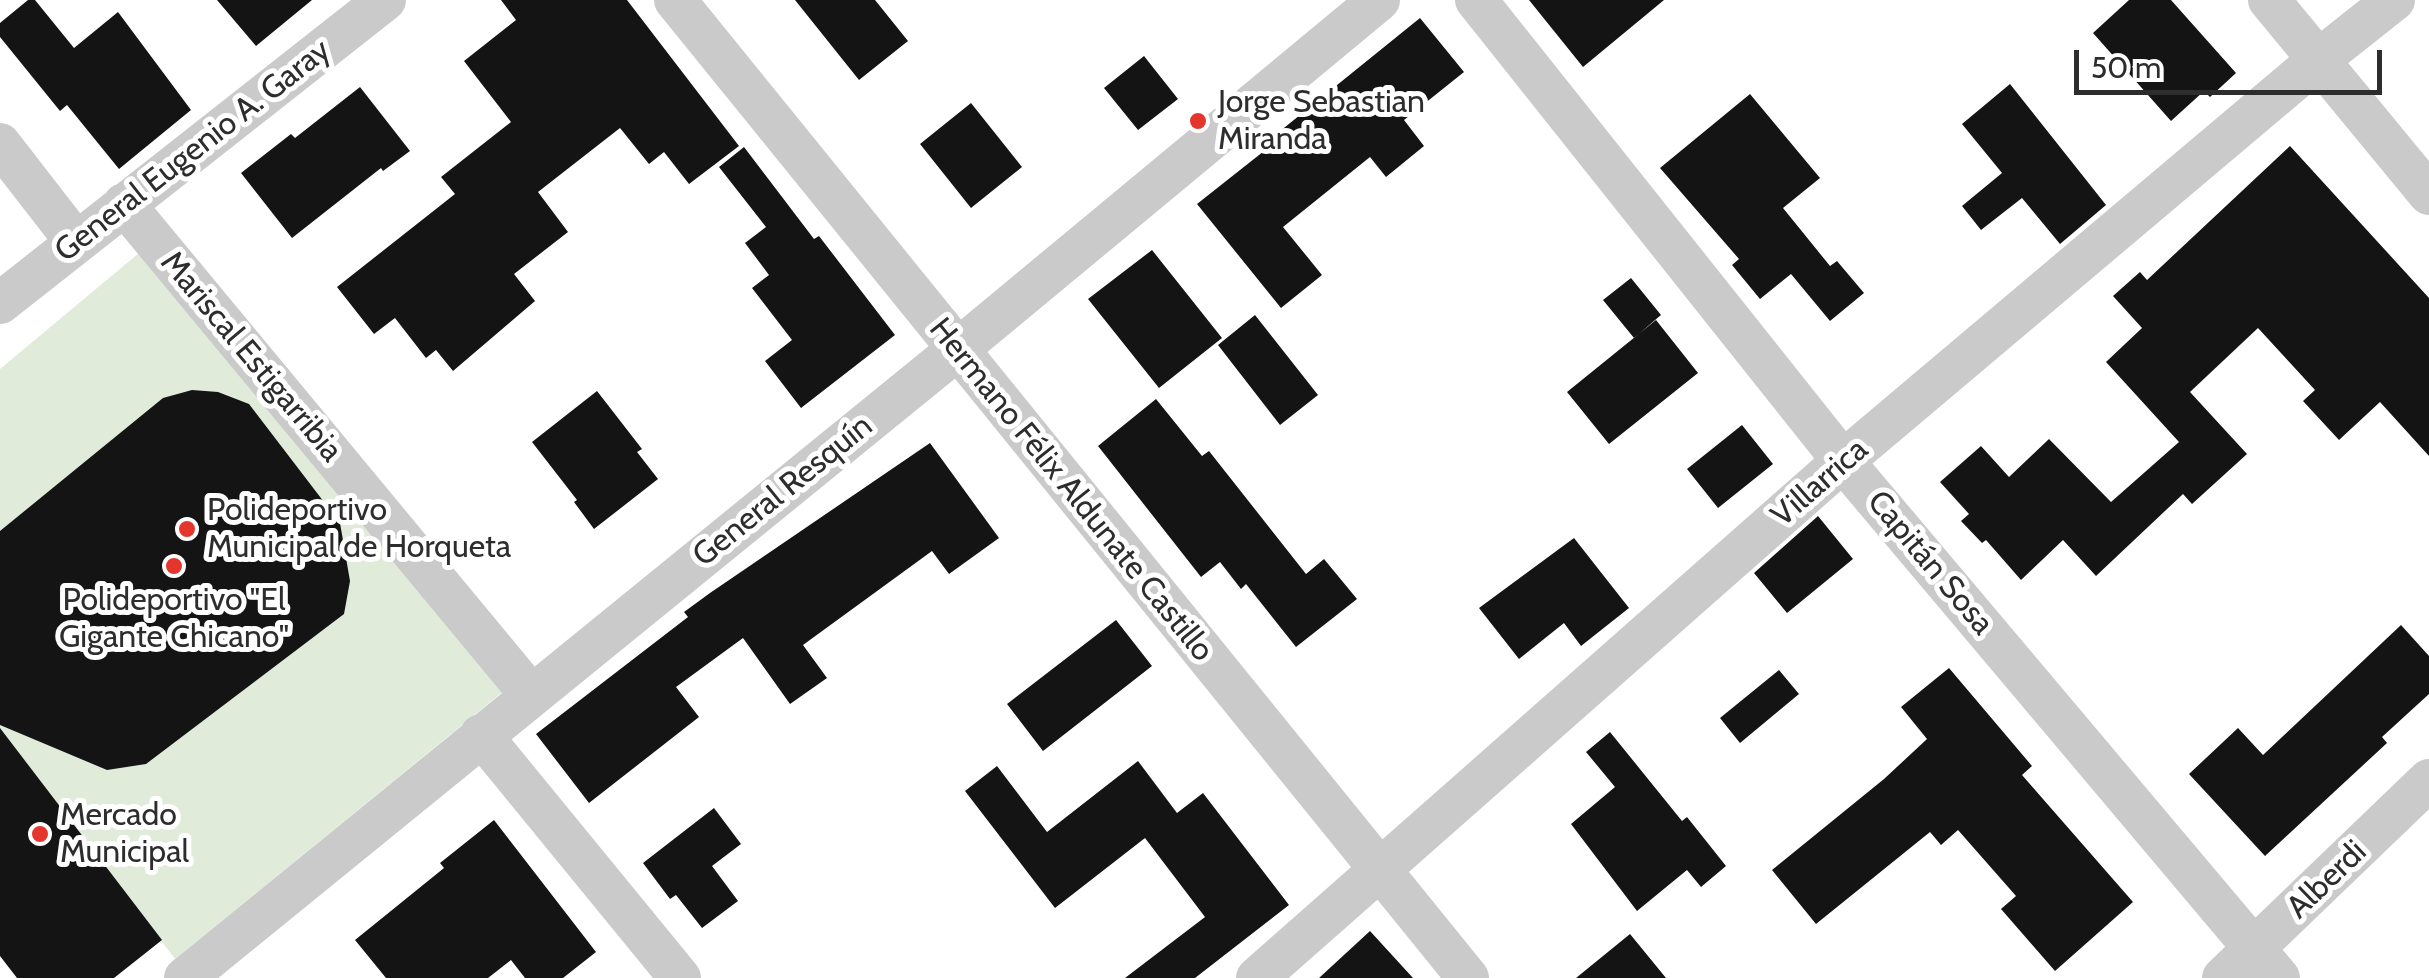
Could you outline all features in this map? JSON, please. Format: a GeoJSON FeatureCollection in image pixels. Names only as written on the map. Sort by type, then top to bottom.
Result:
{"type":"FeatureCollection","features":[{"type":"Feature","properties":{"kind":"street","name":"General Eugenio A. Garay"},"geometry":{"type":"LineString","coordinates":[[0,303],[385,0]]}},
{"type":"Feature","properties":{"kind":"street","name":"Hermano Félix Aldunate Castillo"},"geometry":{"type":"LineString","coordinates":[[676,0],[1468,978]]}},
{"type":"Feature","properties":{"kind":"street","name":"General Resquín"},"geometry":{"type":"LineString","coordinates":[[186,978],[958,350],[1379,0]]}},
{"type":"Feature","properties":{"kind":"street","name":"Capitán Sosa"},"geometry":{"type":"LineString","coordinates":[[1476,0],[1844,461],[2268,964]]}},
{"type":"Feature","properties":{"kind":"street"},"geometry":{"type":"LineString","coordinates":[[2269,0],[2429,194]]}},
{"type":"Feature","properties":{"kind":"street","name":"Villarrica"},"geometry":{"type":"LineString","coordinates":[[1257,978],[1844,461],[2394,0]]}},
{"type":"Feature","properties":{"kind":"street"},"geometry":{"type":"LineString","coordinates":[[0,144],[76,242]]}},
{"type":"Feature","properties":{"kind":"street","name":"Mariscal Estigarribia"},"geometry":{"type":"LineString","coordinates":[[124,204],[531,695]]}},
{"type":"Feature","properties":{"kind":"street"},"geometry":{"type":"LineString","coordinates":[[481,736],[680,978]]}},
{"type":"Feature","properties":{"kind":"street","name":"Alberdi"},"geometry":{"type":"LineString","coordinates":[[2223,978],[2268,964],[2429,780]]}},
{"type":"Feature","properties":{"kind":"green space","name":"Polideportivo Municipal de Horqueta"},"geometry":{"type":"Polygon","coordinates":[[[145,248],[505,690],[175,959],[0,728],[0,369],[145,248]]]}},
{"type":"Feature","properties":{"kind":"building"},"geometry":{"type":"Polygon","coordinates":[[[28,0],[35,0],[74,48],[118,12],[191,110],[119,169],[67,105],[60,111],[0,37],[0,23],[28,0]]]}},
{"type":"Feature","properties":{"kind":"building"},"geometry":{"type":"Polygon","coordinates":[[[217,0],[312,0],[256,46],[217,0]]]}},
{"type":"Feature","properties":{"kind":"building"},"geometry":{"type":"Polygon","coordinates":[[[501,0],[627,0],[739,146],[689,184],[664,152],[649,164],[620,128],[538,192],[568,232],[514,274],[535,301],[453,371],[436,350],[426,358],[395,318],[374,334],[337,287],[455,194],[441,177],[511,122],[464,61],[516,20],[501,0]]]}},
{"type":"Feature","properties":{"kind":"building"},"geometry":{"type":"Polygon","coordinates":[[[795,0],[875,0],[908,41],[859,80],[795,0]]]}},
{"type":"Feature","properties":{"kind":"building"},"geometry":{"type":"Polygon","coordinates":[[[1529,0],[1664,0],[1583,67],[1529,0]]]}},
{"type":"Feature","properties":{"kind":"building"},"geometry":{"type":"Polygon","coordinates":[[[2129,0],[2171,0],[2236,73],[2210,97],[2204,91],[2171,121],[2093,33],[2129,0]]]}},
{"type":"Feature","properties":{"kind":"building"},"geometry":{"type":"Polygon","coordinates":[[[1420,18],[1464,72],[1404,120],[1424,146],[1386,177],[1370,157],[1283,227],[1322,275],[1281,308],[1197,204],[1420,18]]]}},
{"type":"Feature","properties":{"kind":"building"},"geometry":{"type":"Polygon","coordinates":[[[1144,56],[1178,99],[1138,130],[1104,88],[1144,56]]]}},
{"type":"Feature","properties":{"kind":"building"},"geometry":{"type":"Polygon","coordinates":[[[2010,84],[2106,205],[2060,244],[2022,198],[1981,230],[1962,206],[2002,173],[1962,124],[2010,84]]]}},
{"type":"Feature","properties":{"kind":"building"},"geometry":{"type":"Polygon","coordinates":[[[360,87],[410,151],[383,171],[381,168],[292,238],[241,173],[291,134],[295,138],[360,87]]]}},
{"type":"Feature","properties":{"kind":"building"},"geometry":{"type":"Polygon","coordinates":[[[1750,94],[1820,178],[1783,208],[1830,266],[1837,261],[1864,293],[1830,321],[1791,274],[1760,299],[1732,265],[1739,259],[1660,168],[1750,94]]]}},
{"type":"Feature","properties":{"kind":"building"},"geometry":{"type":"Polygon","coordinates":[[[971,103],[1022,167],[971,208],[920,144],[971,103]]]}},
{"type":"Feature","properties":{"kind":"building"},"geometry":{"type":"Polygon","coordinates":[[[2290,146],[2429,298],[2429,456],[2380,402],[2339,440],[2303,401],[2315,390],[2258,328],[2190,392],[2247,454],[2192,504],[2183,494],[2096,576],[2063,540],[2021,580],[1986,540],[1982,543],[1961,521],[1969,514],[1940,482],[1981,446],[2009,477],[2049,439],[2111,502],[2179,442],[2106,362],[2142,328],[2113,296],[2140,272],[2147,280],[2290,146]]]}},
{"type":"Feature","properties":{"kind":"building"},"geometry":{"type":"Polygon","coordinates":[[[744,147],[814,239],[819,236],[895,335],[801,408],[765,361],[792,340],[752,288],[769,275],[745,243],[766,227],[719,167],[744,147]]]}},
{"type":"Feature","properties":{"kind":"building"},"geometry":{"type":"Polygon","coordinates":[[[1152,250],[1222,338],[1159,388],[1088,299],[1152,250]]]}},
{"type":"Feature","properties":{"kind":"building"},"geometry":{"type":"Polygon","coordinates":[[[1631,278],[1661,315],[1634,338],[1603,300],[1631,278]]]}},
{"type":"Feature","properties":{"kind":"building"},"geometry":{"type":"Polygon","coordinates":[[[1255,315],[1318,395],[1280,425],[1218,345],[1255,315]]]}},
{"type":"Feature","properties":{"kind":"building"},"geometry":{"type":"Polygon","coordinates":[[[1656,320],[1698,373],[1609,444],[1567,392],[1656,320]]]}},
{"type":"Feature","properties":{"kind":"building","name":"Polideportivo \"El Gigante Chicano\""},"geometry":{"type":"Polygon","coordinates":[[[192,390],[218,392],[249,404],[340,523],[350,581],[344,614],[146,764],[107,770],[0,725],[0,531],[163,398],[192,390]]]}},
{"type":"Feature","properties":{"kind":"building"},"geometry":{"type":"Polygon","coordinates":[[[597,391],[642,449],[637,452],[658,479],[594,529],[532,442],[597,391]]]}},
{"type":"Feature","properties":{"kind":"building"},"geometry":{"type":"Polygon","coordinates":[[[1156,399],[1202,456],[1209,451],[1306,574],[1324,559],[1357,599],[1296,647],[1246,584],[1241,589],[1220,562],[1201,577],[1098,446],[1156,399]]]}},
{"type":"Feature","properties":{"kind":"building"},"geometry":{"type":"Polygon","coordinates":[[[1742,425],[1773,464],[1718,508],[1687,469],[1742,425]]]}},
{"type":"Feature","properties":{"kind":"building"},"geometry":{"type":"Polygon","coordinates":[[[930,443],[999,538],[949,574],[932,551],[803,645],[827,678],[790,704],[743,638],[676,687],[699,717],[589,803],[536,734],[688,617],[684,612],[930,443]]]}},
{"type":"Feature","properties":{"kind":"building"},"geometry":{"type":"Polygon","coordinates":[[[1818,516],[1853,559],[1787,613],[1754,573],[1818,516]]]}},
{"type":"Feature","properties":{"kind":"building"},"geometry":{"type":"Polygon","coordinates":[[[1574,538],[1629,608],[1581,646],[1564,623],[1519,659],[1479,608],[1574,538]]]}},
{"type":"Feature","properties":{"kind":"building"},"geometry":{"type":"Polygon","coordinates":[[[1116,620],[1152,666],[1043,751],[1007,704],[1116,620]]]}},
{"type":"Feature","properties":{"kind":"building"},"geometry":{"type":"Polygon","coordinates":[[[2401,625],[2429,656],[2429,694],[2382,737],[2387,743],[2265,856],[2189,774],[2238,728],[2263,755],[2401,625]]]}},
{"type":"Feature","properties":{"kind":"building"},"geometry":{"type":"Polygon","coordinates":[[[1949,668],[2032,766],[2022,775],[2133,902],[2055,971],[2001,909],[2016,896],[1958,830],[1941,845],[1930,832],[1816,924],[1772,870],[1927,739],[1901,707],[1949,668]]]}},
{"type":"Feature","properties":{"kind":"building"},"geometry":{"type":"Polygon","coordinates":[[[1779,670],[1799,694],[1740,743],[1720,718],[1779,670]]]}},
{"type":"Feature","properties":{"kind":"building","name":"Mercado Municipal"},"geometry":{"type":"Polygon","coordinates":[[[0,728],[162,940],[114,978],[17,978],[0,956],[0,728]]]}},
{"type":"Feature","properties":{"kind":"building"},"geometry":{"type":"Polygon","coordinates":[[[1610,732],[1682,821],[1687,817],[1726,866],[1701,887],[1687,870],[1637,911],[1571,824],[1615,787],[1586,752],[1610,732]]]}},
{"type":"Feature","properties":{"kind":"building"},"geometry":{"type":"Polygon","coordinates":[[[1138,761],[1177,813],[1203,793],[1289,905],[1195,978],[1125,978],[1205,917],[1145,838],[1055,908],[965,791],[997,766],[1047,832],[1138,761]]]}},
{"type":"Feature","properties":{"kind":"building"},"geometry":{"type":"Polygon","coordinates":[[[714,808],[741,844],[712,866],[738,901],[702,928],[676,895],[670,899],[643,863],[714,808]]]}},
{"type":"Feature","properties":{"kind":"building"},"geometry":{"type":"Polygon","coordinates":[[[494,820],[596,952],[563,978],[525,978],[511,960],[488,978],[386,978],[355,940],[444,868],[440,863],[494,820]]]}},
{"type":"Feature","properties":{"kind":"building"},"geometry":{"type":"Polygon","coordinates":[[[1370,931],[1413,978],[1319,978],[1370,931]]]}},
{"type":"Feature","properties":{"kind":"building"},"geometry":{"type":"Polygon","coordinates":[[[1630,934],[1666,978],[1576,978],[1630,934]]]}},
{"type":"Feature","properties":{"kind":"place","name":"Jorge Sebastian Miranda"},"geometry":{"type":"Point","coordinates":[1198,121]}},
{"type":"Feature","properties":{"kind":"place","name":"Polideportivo Municipal de Horqueta"},"geometry":{"type":"Point","coordinates":[187,529]}},
{"type":"Feature","properties":{"kind":"place","name":"Polideportivo \"El Gigante Chicano\""},"geometry":{"type":"Point","coordinates":[174,566]}},
{"type":"Feature","properties":{"kind":"place","name":"Mercado Municipal"},"geometry":{"type":"Point","coordinates":[40,834]}}]}
